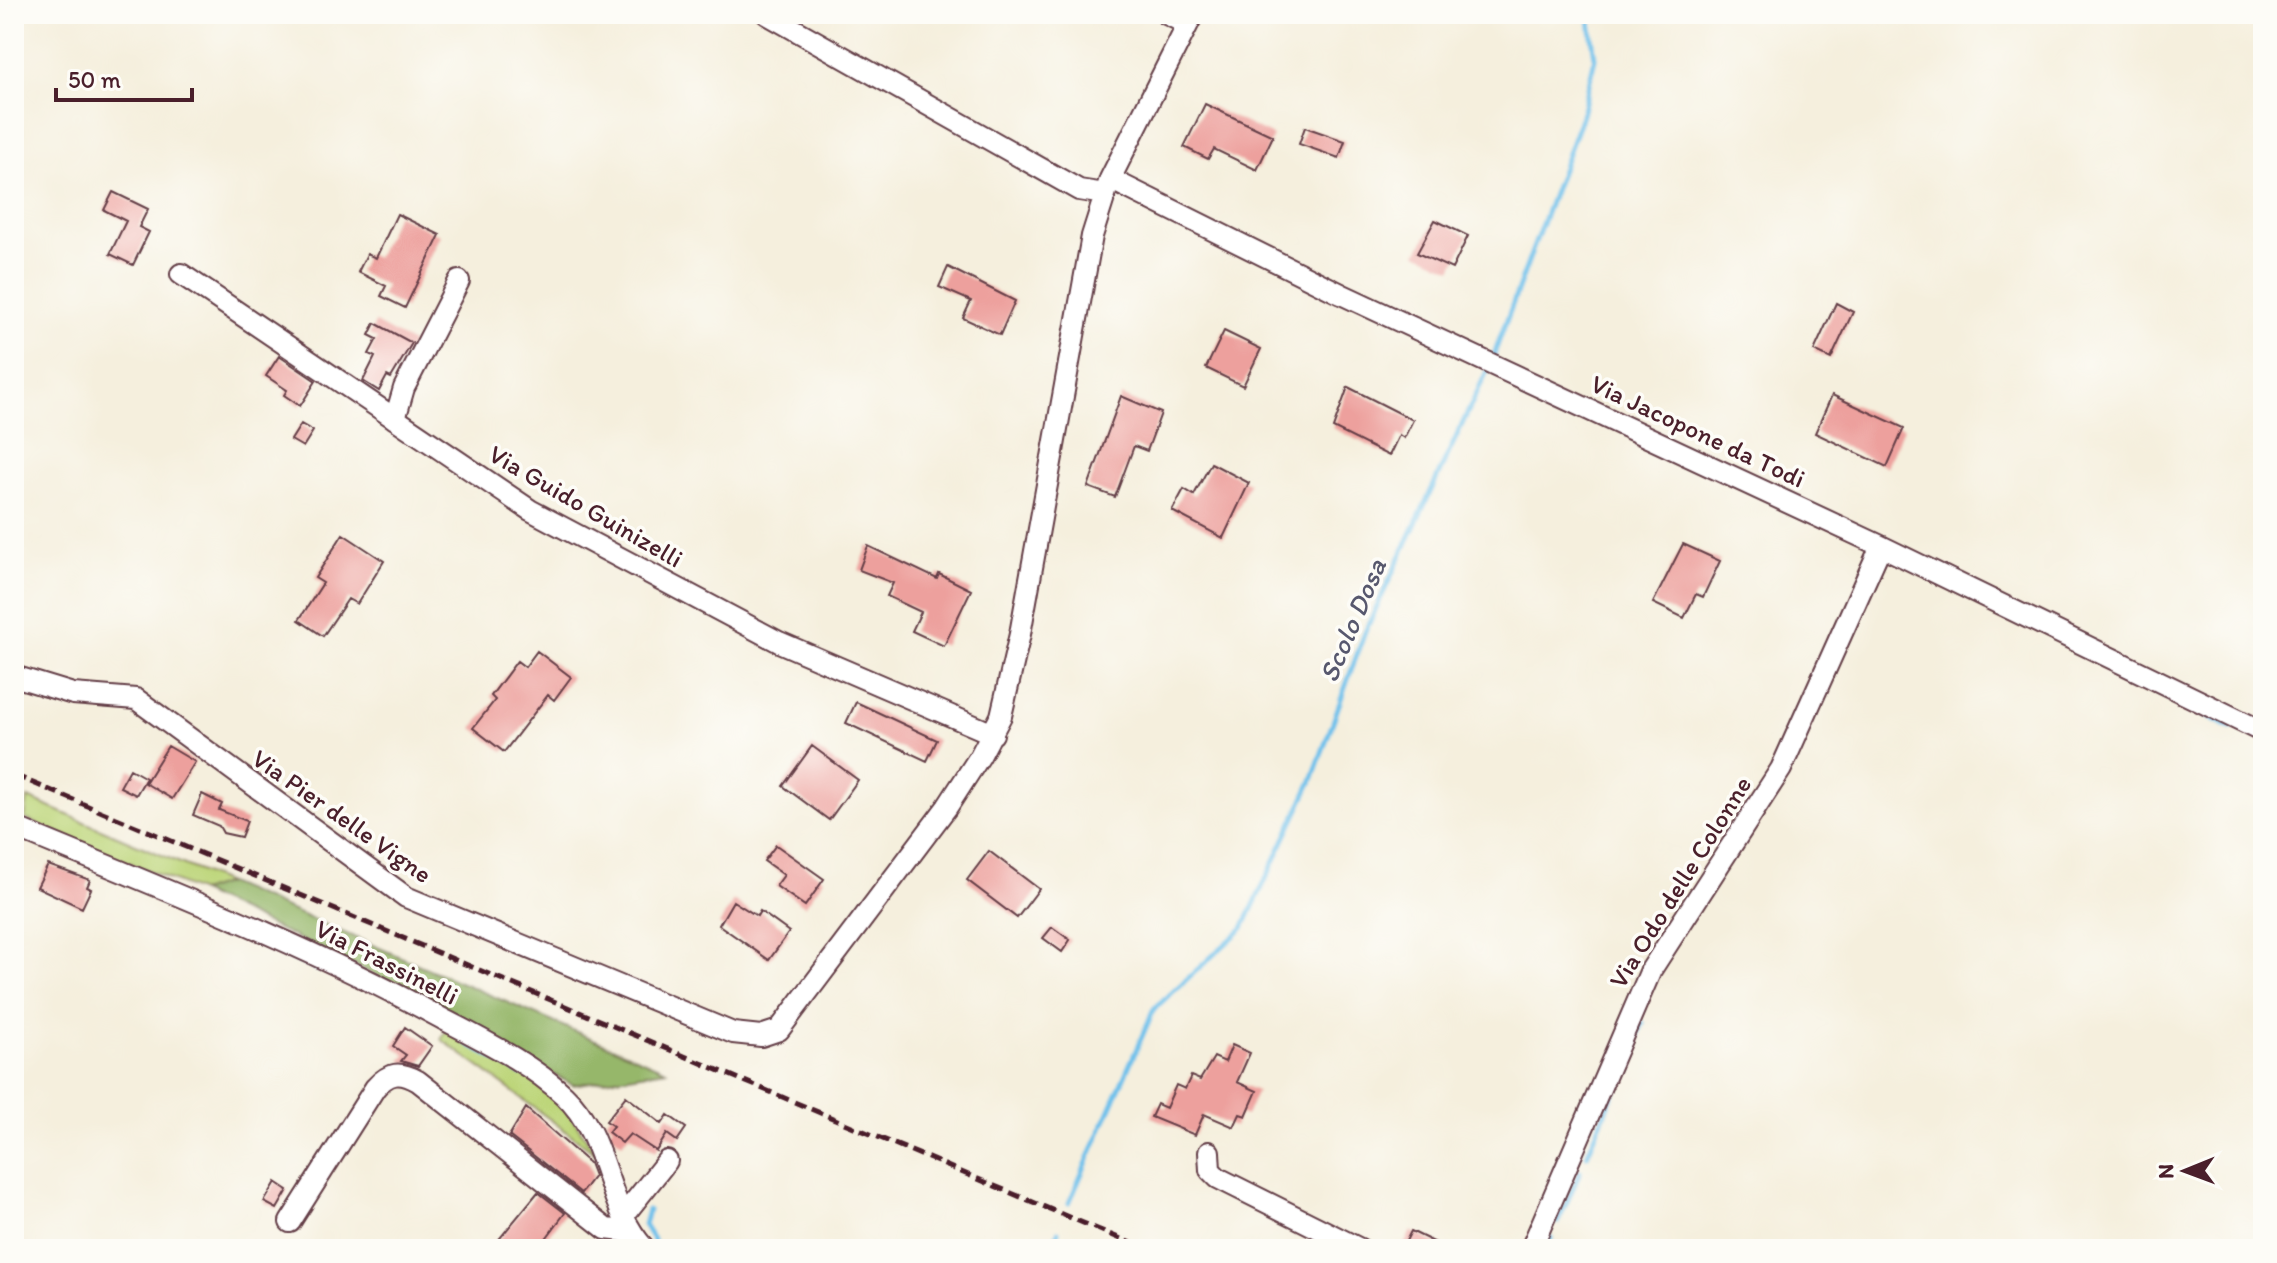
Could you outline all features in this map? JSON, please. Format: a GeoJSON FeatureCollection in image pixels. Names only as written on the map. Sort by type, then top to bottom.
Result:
{"type":"FeatureCollection","features":[{"type":"Feature","properties":{"kind":"street","name":"Via Jacopone da Todi"},"geometry":{"type":"LineString","coordinates":[[767,14],[1079,190],[1107,186],[1881,546],[2263,732]]}},
{"type":"Feature","properties":{"kind":"street"},"geometry":{"type":"LineString","coordinates":[[993,734],[1007,698],[1092,236],[1107,186],[1190,19],[1166,14]]}},
{"type":"Feature","properties":{"kind":"street","name":"Via Guido Guinizelli"},"geometry":{"type":"LineString","coordinates":[[181,274],[530,510],[779,642],[993,734]]}},
{"type":"Feature","properties":{"kind":"street"},"geometry":{"type":"LineString","coordinates":[[395,419],[404,388],[459,281]]}},
{"type":"Feature","properties":{"kind":"street","name":"Via Odo delle Colonne"},"geometry":{"type":"LineString","coordinates":[[1531,1249],[1651,970],[1781,769],[1881,546]]}},
{"type":"Feature","properties":{"kind":"street","name":"Via Pier delle Vigne"},"geometry":{"type":"LineString","coordinates":[[14,676],[73,694],[136,699],[406,897],[733,1033],[747,1036],[771,1034],[786,1022],[937,820],[993,734]]}},
{"type":"Feature","properties":{"kind":"street","name":"Via Frassinelli"},"geometry":{"type":"LineString","coordinates":[[14,827],[294,944],[397,994],[517,1060],[577,1108],[600,1150],[628,1224],[645,1249]]}},
{"type":"Feature","properties":{"kind":"street"},"geometry":{"type":"LineString","coordinates":[[290,1222],[375,1088],[384,1078],[397,1073],[418,1081],[606,1229],[628,1224],[667,1161]]}},
{"type":"Feature","properties":{"kind":"street"},"geometry":{"type":"LineString","coordinates":[[1209,1152],[1210,1170],[1218,1178],[1360,1249]]}},
{"type":"Feature","properties":{"kind":"green space"},"geometry":{"type":"Polygon","coordinates":[[[28,798],[227,883],[200,892],[25,819],[28,798]]]}},
{"type":"Feature","properties":{"kind":"green space"},"geometry":{"type":"Polygon","coordinates":[[[227,883],[666,1070],[573,1085],[467,1027],[457,1014],[200,892],[227,883]]]}},
{"type":"Feature","properties":{"kind":"green space"},"geometry":{"type":"Polygon","coordinates":[[[447,1029],[552,1089],[597,1154],[441,1039],[447,1029]]]}},
{"type":"Feature","properties":{"kind":"building"},"geometry":{"type":"Polygon","coordinates":[[[1205,104],[1273,136],[1257,170],[1214,149],[1208,159],[1184,147],[1205,104]]]}},
{"type":"Feature","properties":{"kind":"building"},"geometry":{"type":"Polygon","coordinates":[[[1305,127],[1345,141],[1339,158],[1299,144],[1305,127]]]}},
{"type":"Feature","properties":{"kind":"building"},"geometry":{"type":"Polygon","coordinates":[[[113,192],[148,209],[139,227],[149,232],[133,265],[110,254],[126,221],[104,210],[113,192]]]}},
{"type":"Feature","properties":{"kind":"building"},"geometry":{"type":"Polygon","coordinates":[[[397,214],[440,235],[405,308],[381,296],[386,286],[358,272],[367,254],[376,258],[397,214]]]}},
{"type":"Feature","properties":{"kind":"building"},"geometry":{"type":"Polygon","coordinates":[[[1435,220],[1468,236],[1452,269],[1417,253],[1435,220]]]}},
{"type":"Feature","properties":{"kind":"building"},"geometry":{"type":"Polygon","coordinates":[[[948,267],[1015,301],[1000,335],[963,318],[971,301],[939,287],[948,267]]]}},
{"type":"Feature","properties":{"kind":"building"},"geometry":{"type":"Polygon","coordinates":[[[1836,303],[1853,312],[1831,359],[1814,351],[1836,303]]]}},
{"type":"Feature","properties":{"kind":"building"},"geometry":{"type":"Polygon","coordinates":[[[375,323],[412,343],[391,378],[387,376],[379,391],[363,381],[375,357],[369,354],[377,339],[369,335],[375,323]]]}},
{"type":"Feature","properties":{"kind":"building"},"geometry":{"type":"Polygon","coordinates":[[[1224,331],[1261,349],[1243,386],[1206,368],[1224,331]]]}},
{"type":"Feature","properties":{"kind":"building"},"geometry":{"type":"Polygon","coordinates":[[[279,356],[316,381],[300,406],[284,395],[287,390],[266,376],[279,356]]]}},
{"type":"Feature","properties":{"kind":"building"},"geometry":{"type":"Polygon","coordinates":[[[1348,387],[1413,420],[1404,438],[1399,435],[1389,456],[1333,428],[1348,387]]]}},
{"type":"Feature","properties":{"kind":"building"},"geometry":{"type":"Polygon","coordinates":[[[1832,395],[1904,428],[1887,467],[1815,433],[1832,395]]]}},
{"type":"Feature","properties":{"kind":"building"},"geometry":{"type":"Polygon","coordinates":[[[1121,396],[1161,413],[1147,451],[1134,446],[1115,497],[1088,487],[1121,396]]]}},
{"type":"Feature","properties":{"kind":"building"},"geometry":{"type":"Polygon","coordinates":[[[301,424],[313,431],[303,447],[291,440],[301,424]]]}},
{"type":"Feature","properties":{"kind":"building"},"geometry":{"type":"Polygon","coordinates":[[[1211,463],[1249,483],[1223,538],[1172,511],[1184,489],[1194,495],[1211,463]]]}},
{"type":"Feature","properties":{"kind":"building"},"geometry":{"type":"Polygon","coordinates":[[[343,534],[384,561],[357,604],[348,599],[323,636],[299,620],[323,583],[315,578],[343,534]]]}},
{"type":"Feature","properties":{"kind":"building"},"geometry":{"type":"Polygon","coordinates":[[[1683,544],[1720,561],[1703,597],[1696,594],[1684,618],[1653,603],[1683,544]]]}},
{"type":"Feature","properties":{"kind":"building"},"geometry":{"type":"Polygon","coordinates":[[[868,546],[937,579],[939,574],[971,590],[944,646],[912,631],[921,612],[887,596],[893,583],[859,570],[868,546]]]}},
{"type":"Feature","properties":{"kind":"building"},"geometry":{"type":"Polygon","coordinates":[[[537,651],[571,677],[554,700],[548,695],[504,752],[473,728],[495,700],[491,696],[517,661],[525,667],[537,651]]]}},
{"type":"Feature","properties":{"kind":"building"},"geometry":{"type":"Polygon","coordinates":[[[856,702],[937,740],[927,761],[846,723],[856,702]]]}},
{"type":"Feature","properties":{"kind":"building"},"geometry":{"type":"Polygon","coordinates":[[[168,746],[195,762],[172,799],[145,783],[168,746]]]}},
{"type":"Feature","properties":{"kind":"building"},"geometry":{"type":"Polygon","coordinates":[[[812,746],[858,780],[829,820],[783,786],[812,746]]]}},
{"type":"Feature","properties":{"kind":"building"},"geometry":{"type":"Polygon","coordinates":[[[130,769],[146,778],[136,795],[120,787],[130,769]]]}},
{"type":"Feature","properties":{"kind":"building"},"geometry":{"type":"Polygon","coordinates":[[[202,794],[222,804],[219,810],[247,821],[241,837],[223,833],[219,826],[193,815],[202,794]]]}},
{"type":"Feature","properties":{"kind":"building"},"geometry":{"type":"Polygon","coordinates":[[[776,845],[824,879],[805,906],[776,886],[784,875],[764,861],[776,845]]]}},
{"type":"Feature","properties":{"kind":"building"},"geometry":{"type":"Polygon","coordinates":[[[989,851],[1039,889],[1017,918],[967,880],[989,851]]]}},
{"type":"Feature","properties":{"kind":"building"},"geometry":{"type":"Polygon","coordinates":[[[48,865],[90,880],[87,887],[91,889],[82,908],[37,887],[48,865]]]}},
{"type":"Feature","properties":{"kind":"building"},"geometry":{"type":"Polygon","coordinates":[[[733,901],[757,916],[760,911],[789,932],[769,960],[719,925],[733,901]]]}},
{"type":"Feature","properties":{"kind":"building"},"geometry":{"type":"Polygon","coordinates":[[[1052,927],[1070,940],[1062,952],[1043,938],[1052,927]]]}},
{"type":"Feature","properties":{"kind":"building"},"geometry":{"type":"Polygon","coordinates":[[[405,1027],[432,1046],[418,1066],[401,1061],[406,1055],[393,1046],[405,1027]]]}},
{"type":"Feature","properties":{"kind":"building"},"geometry":{"type":"Polygon","coordinates":[[[1232,1045],[1250,1053],[1237,1082],[1257,1091],[1246,1116],[1240,1114],[1234,1127],[1204,1114],[1195,1135],[1151,1117],[1157,1104],[1166,1108],[1176,1085],[1185,1089],[1191,1076],[1200,1080],[1214,1057],[1225,1062],[1232,1045]]]}},
{"type":"Feature","properties":{"kind":"building"},"geometry":{"type":"Polygon","coordinates":[[[626,1096],[662,1124],[668,1115],[686,1128],[677,1141],[667,1134],[656,1151],[630,1134],[622,1143],[608,1132],[613,1126],[606,1121],[626,1096]]]}},
{"type":"Feature","properties":{"kind":"building"},"geometry":{"type":"Polygon","coordinates":[[[526,1108],[589,1163],[594,1176],[581,1193],[509,1136],[526,1108]]]}},
{"type":"Feature","properties":{"kind":"building"},"geometry":{"type":"Polygon","coordinates":[[[276,1182],[288,1190],[277,1209],[264,1202],[276,1182]]]}},
{"type":"Feature","properties":{"kind":"building"},"geometry":{"type":"Polygon","coordinates":[[[538,1192],[565,1213],[538,1249],[491,1249],[538,1192]]]}},
{"type":"Feature","properties":{"kind":"building"},"geometry":{"type":"Polygon","coordinates":[[[1411,1231],[1448,1249],[1402,1249],[1411,1231]]]}},
{"type":"Feature","properties":{"kind":"waterway","name":"Scolo Dosa"},"geometry":{"type":"LineString","coordinates":[[1492,360],[1582,115],[1595,58],[1589,14]]}},
{"type":"Feature","properties":{"kind":"waterway","name":"Scolo Dosa"},"geometry":{"type":"LineString","coordinates":[[1069,1203],[1154,1009],[1243,928],[1311,783],[1365,632],[1488,369]]}},
{"type":"Feature","properties":{"kind":"waterway"},"geometry":{"type":"LineString","coordinates":[[2133,680],[2183,705]]}},
{"type":"Feature","properties":{"kind":"waterway"},"geometry":{"type":"LineString","coordinates":[[2193,709],[2231,728]]}},
{"type":"Feature","properties":{"kind":"waterway"},"geometry":{"type":"LineString","coordinates":[[162,903],[319,970]]}},
{"type":"Feature","properties":{"kind":"waterway"},"geometry":{"type":"LineString","coordinates":[[1587,1155],[1643,1023]]}},
{"type":"Feature","properties":{"kind":"waterway"},"geometry":{"type":"LineString","coordinates":[[467,1043],[521,1074]]}},
{"type":"Feature","properties":{"kind":"waterway"},"geometry":{"type":"LineString","coordinates":[[1558,1222],[1580,1172]]}},
{"type":"Feature","properties":{"kind":"waterway"},"geometry":{"type":"LineString","coordinates":[[648,1210],[644,1225],[659,1249]]}},
{"type":"Feature","properties":{"kind":"waterway","name":"Scolo Dosa"},"geometry":{"type":"LineString","coordinates":[[1052,1249],[1058,1232]]}},
{"type":"Feature","properties":{"kind":"waterway"},"geometry":{"type":"LineString","coordinates":[[1547,1249],[1551,1238]]}},
{"type":"Feature","properties":{"kind":"railway"},"geometry":{"type":"LineString","coordinates":[[14,775],[1145,1249]]}}]}
